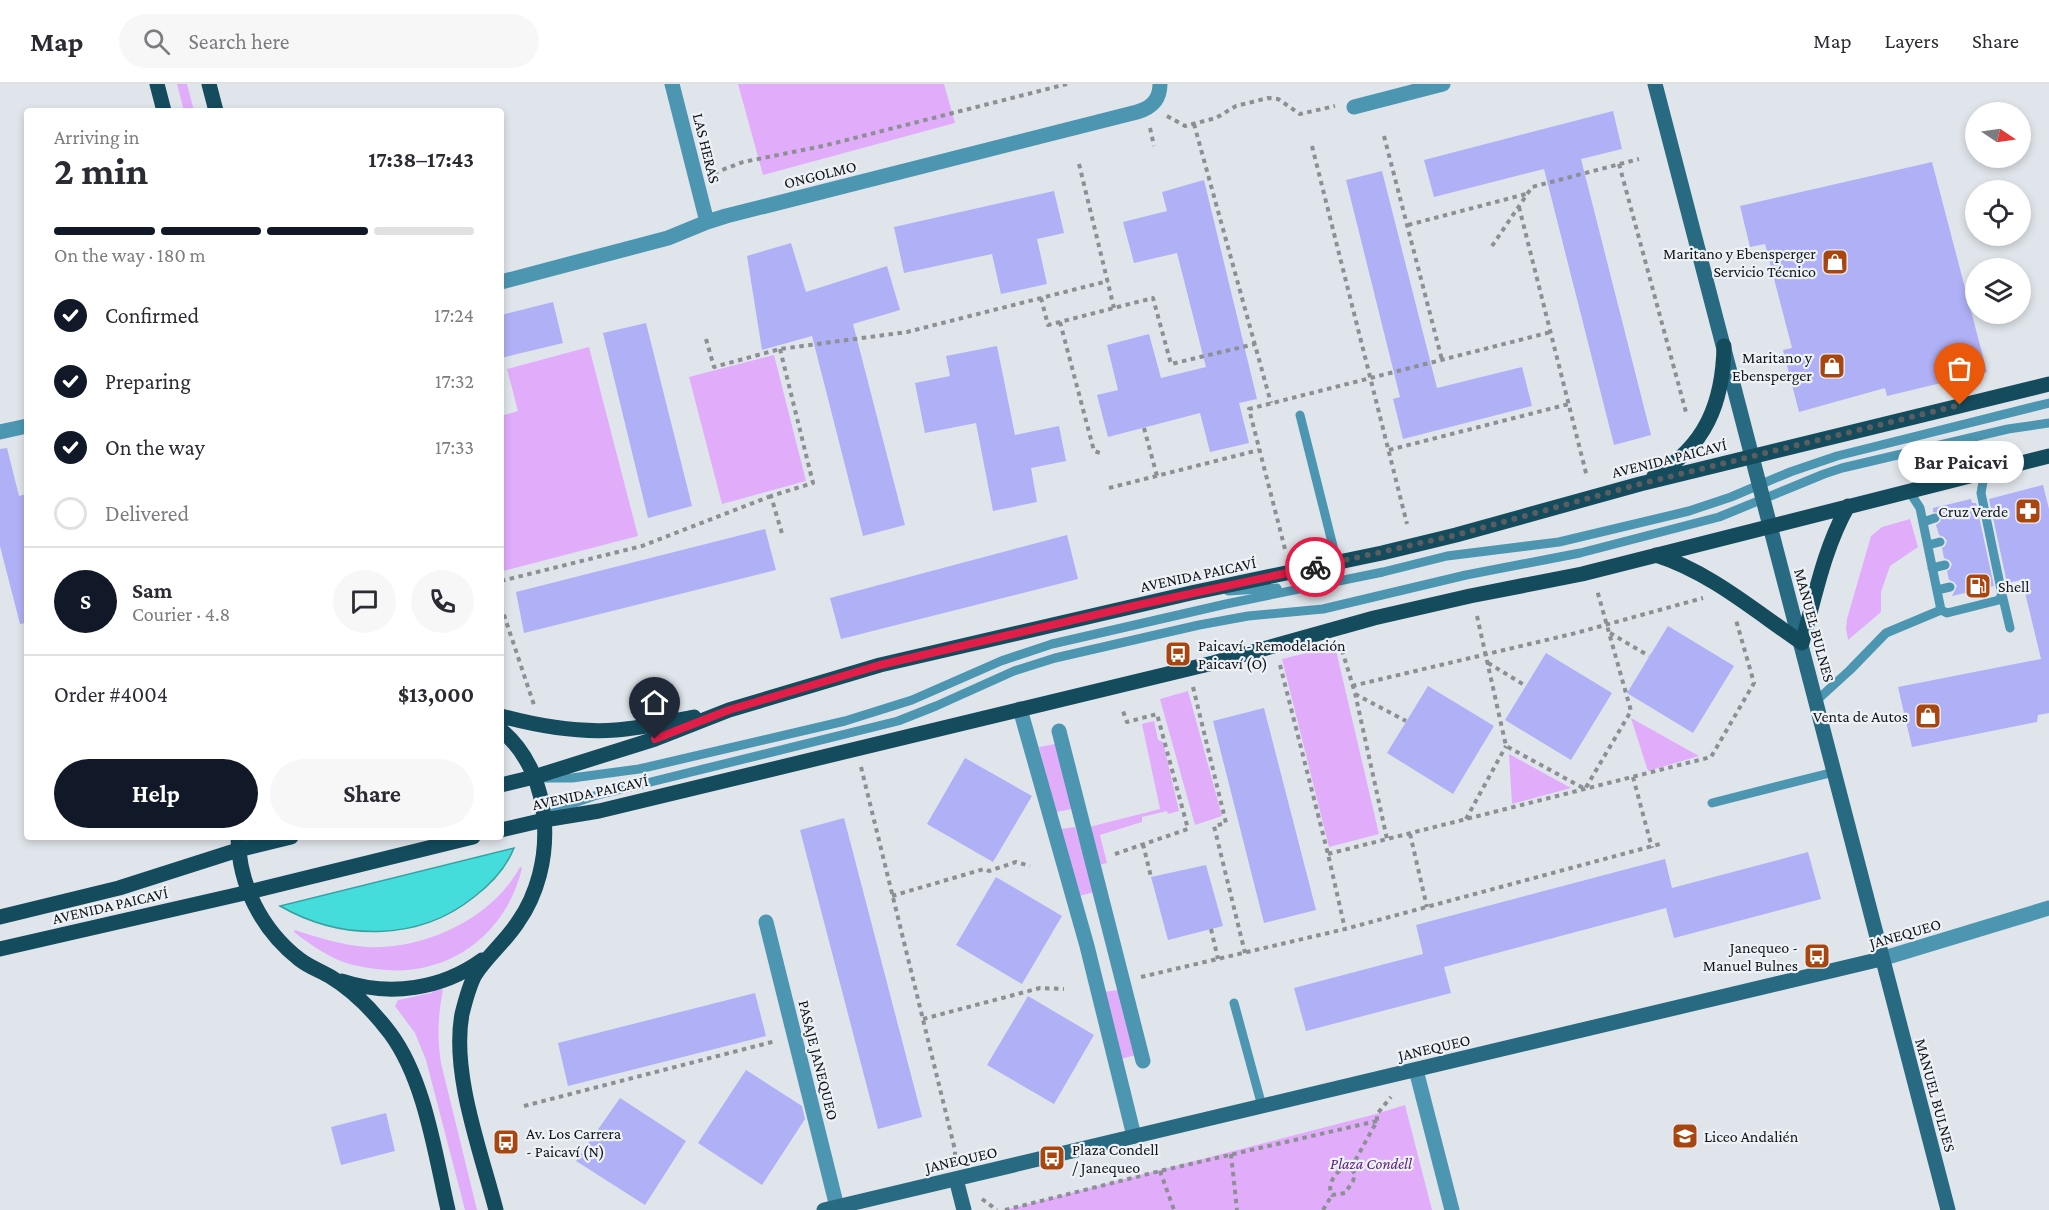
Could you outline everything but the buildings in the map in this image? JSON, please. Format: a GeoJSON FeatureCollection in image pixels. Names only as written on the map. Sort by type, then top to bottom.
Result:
{"type":"FeatureCollection","features":[{"type":"Feature","properties":{"kind":"main road"},"geometry":{"type":"LineString","coordinates":[[157,84],[163,108]]}},
{"type":"Feature","properties":{"kind":"main road"},"geometry":{"type":"LineString","coordinates":[[209,84],[215,108]]}},
{"type":"Feature","properties":{"kind":"main road","name":"MANUEL BULNES"},"geometry":{"type":"LineString","coordinates":[[1655,84],[1948,1210]]}},
{"type":"Feature","properties":{"kind":"main road"},"geometry":{"type":"LineString","coordinates":[[1640,484],[1682,456],[1702,433],[1717,403],[1721,387],[1724,346]]}},
{"type":"Feature","properties":{"kind":"main road","name":"AVENIDA PAICAVÍ"},"geometry":{"type":"LineString","coordinates":[[504,784],[655,739],[729,710],[880,665],[1456,535],[1640,484],[2049,384]]}},
{"type":"Feature","properties":{"kind":"main road","name":"AVENIDA PAICAVÍ"},"geometry":{"type":"LineString","coordinates":[[504,829],[599,811],[1213,663],[1374,618],[1567,577],[2049,456]]}},
{"type":"Feature","properties":{"kind":"main road"},"geometry":{"type":"LineString","coordinates":[[1656,555],[1700,574],[1802,643],[1829,548],[1848,506]]}},
{"type":"Feature","properties":{"kind":"main road"},"geometry":{"type":"LineString","coordinates":[[504,717],[543,726],[616,730],[729,710]]}},
{"type":"Feature","properties":{"kind":"main road"},"geometry":{"type":"LineString","coordinates":[[496,1210],[463,1083],[459,1049],[462,1014],[475,975],[518,922],[538,881],[544,851],[544,820],[534,777],[519,749],[504,733]]}},
{"type":"Feature","properties":{"kind":"main road","name":"AVENIDA PAICAVÍ"},"geometry":{"type":"LineString","coordinates":[[0,917],[119,888],[238,843],[264,840]]}},
{"type":"Feature","properties":{"kind":"main road","name":"AVENIDA PAICAVÍ"},"geometry":{"type":"LineString","coordinates":[[0,949],[249,892],[461,840]]}},
{"type":"Feature","properties":{"kind":"main road"},"geometry":{"type":"LineString","coordinates":[[238,843],[249,892],[263,920],[275,936],[301,960],[331,977],[354,994],[374,1013],[402,1052],[419,1089],[448,1210]]}},
{"type":"Feature","properties":{"kind":"main road"},"geometry":{"type":"LineString","coordinates":[[331,977],[345,982],[389,990],[419,987],[462,972],[499,946]]}},
{"type":"Feature","properties":{"kind":"main road","name":"JANEQUEO"},"geometry":{"type":"LineString","coordinates":[[830,1209],[1881,959]]}},
{"type":"Feature","properties":{"kind":"main road"},"geometry":{"type":"LineString","coordinates":[[956,1179],[964,1210]]}},
{"type":"Feature","properties":{"kind":"street","name":"LAS HERAS"},"geometry":{"type":"LineString","coordinates":[[672,84],[707,222]]}},
{"type":"Feature","properties":{"kind":"street"},"geometry":{"type":"LineString","coordinates":[[1150,107],[1158,96],[1160,84]]}},
{"type":"Feature","properties":{"kind":"street"},"geometry":{"type":"LineString","coordinates":[[1354,107],[1443,84]]}},
{"type":"Feature","properties":{"kind":"street","name":"ONGOLMO"},"geometry":{"type":"LineString","coordinates":[[504,281],[668,238],[707,222],[1150,107]]}},
{"type":"Feature","properties":{"kind":"street"},"geometry":{"type":"LineString","coordinates":[[0,432],[24,427]]}},
{"type":"Feature","properties":{"kind":"street"},"geometry":{"type":"LineString","coordinates":[[1020,709],[1088,946],[1134,1136]]}},
{"type":"Feature","properties":{"kind":"street"},"geometry":{"type":"LineString","coordinates":[[1059,731],[1143,1061]]}},
{"type":"Feature","properties":{"kind":"street","name":"JANEQUEO"},"geometry":{"type":"LineString","coordinates":[[1881,959],[2049,908]]}},
{"type":"Feature","properties":{"kind":"street","name":"PASAJE JANEQUEO"},"geometry":{"type":"LineString","coordinates":[[766,922],[794,1037],[830,1209]]}},
{"type":"Feature","properties":{"kind":"street"},"geometry":{"type":"LineString","coordinates":[[1416,1070],[1452,1210]]}},
{"type":"Feature","properties":{"kind":"lane"},"geometry":{"type":"LineString","coordinates":[[544,820],[560,808],[594,796],[898,721],[1014,670],[1055,658],[1221,620],[1323,609],[1466,575],[1555,558],[1710,520],[1790,472],[1863,448],[2049,403]]}},
{"type":"Feature","properties":{"kind":"lane"},"geometry":{"type":"LineString","coordinates":[[1300,415],[1336,562]]}},
{"type":"Feature","properties":{"kind":"lane"},"geometry":{"type":"LineString","coordinates":[[534,777],[572,778],[639,770],[845,721],[912,700],[980,670],[1043,647],[1447,556],[1559,542],[1689,511],[1731,497],[1842,468],[2008,429],[2049,423]]}},
{"type":"Feature","properties":{"kind":"lane"},"geometry":{"type":"LineString","coordinates":[[1985,471],[1981,493],[1994,577],[2002,594],[2010,628]]}},
{"type":"Feature","properties":{"kind":"lane"},"geometry":{"type":"LineString","coordinates":[[1909,491],[1920,508],[1941,610]]}},
{"type":"Feature","properties":{"kind":"lane"},"geometry":{"type":"LineString","coordinates":[[1923,522],[1935,518]]}},
{"type":"Feature","properties":{"kind":"lane"},"geometry":{"type":"LineString","coordinates":[[1928,545],[1940,542]]}},
{"type":"Feature","properties":{"kind":"lane"},"geometry":{"type":"LineString","coordinates":[[1932,568],[1945,565]]}},
{"type":"Feature","properties":{"kind":"lane"},"geometry":{"type":"LineString","coordinates":[[1191,593],[1312,586]]}},
{"type":"Feature","properties":{"kind":"lane"},"geometry":{"type":"LineString","coordinates":[[1937,590],[1950,587]]}},
{"type":"Feature","properties":{"kind":"lane"},"geometry":{"type":"LineString","coordinates":[[1816,701],[1886,633],[1941,610],[1947,613],[1999,600],[2002,594]]}},
{"type":"Feature","properties":{"kind":"lane"},"geometry":{"type":"LineString","coordinates":[[1713,803],[1834,772]]}},
{"type":"Feature","properties":{"kind":"lane"},"geometry":{"type":"LineString","coordinates":[[1234,1003],[1262,1106]]}},
{"type":"Feature","properties":{"kind":"path"},"geometry":{"type":"LineString","coordinates":[[696,179],[743,162],[823,146],[1067,84]]}},
{"type":"Feature","properties":{"kind":"path"},"geometry":{"type":"LineString","coordinates":[[1150,107],[1185,126],[1216,118],[1236,106],[1268,98],[1278,99],[1300,114],[1335,106],[1354,107]]}},
{"type":"Feature","properties":{"kind":"path"},"geometry":{"type":"LineString","coordinates":[[1194,124],[1270,404]]}},
{"type":"Feature","properties":{"kind":"path"},"geometry":{"type":"LineString","coordinates":[[1384,136],[1442,360]]}},
{"type":"Feature","properties":{"kind":"path"},"geometry":{"type":"LineString","coordinates":[[1312,147],[1407,524]]}},
{"type":"Feature","properties":{"kind":"path"},"geometry":{"type":"LineString","coordinates":[[1492,246],[1532,187],[1639,159]]}},
{"type":"Feature","properties":{"kind":"path"},"geometry":{"type":"LineString","coordinates":[[1079,164],[1114,308]]}},
{"type":"Feature","properties":{"kind":"path"},"geometry":{"type":"LineString","coordinates":[[1619,164],[1686,414],[1687,426]]}},
{"type":"Feature","properties":{"kind":"path"},"geometry":{"type":"LineString","coordinates":[[1407,225],[1527,194]]}},
{"type":"Feature","properties":{"kind":"path"},"geometry":{"type":"LineString","coordinates":[[1519,207],[1587,477]]}},
{"type":"Feature","properties":{"kind":"path"},"geometry":{"type":"LineString","coordinates":[[706,339],[714,368],[780,349],[907,332],[1108,281]]}},
{"type":"Feature","properties":{"kind":"path"},"geometry":{"type":"LineString","coordinates":[[1041,298],[1048,325],[1153,298],[1171,364],[1255,344]]}},
{"type":"Feature","properties":{"kind":"path"},"geometry":{"type":"LineString","coordinates":[[1060,322],[1094,451],[1100,453]]}},
{"type":"Feature","properties":{"kind":"path"},"geometry":{"type":"LineString","coordinates":[[1285,549],[1249,409],[1551,332]]}},
{"type":"Feature","properties":{"kind":"path"},"geometry":{"type":"LineString","coordinates":[[504,580],[642,546],[771,496],[813,483],[780,349]]}},
{"type":"Feature","properties":{"kind":"path"},"geometry":{"type":"LineString","coordinates":[[1389,450],[1569,404]]}},
{"type":"Feature","properties":{"kind":"path"},"geometry":{"type":"LineString","coordinates":[[1144,428],[1157,476]]}},
{"type":"Feature","properties":{"kind":"path"},"geometry":{"type":"LineString","coordinates":[[1109,488],[1259,450]]}},
{"type":"Feature","properties":{"kind":"path"},"geometry":{"type":"LineString","coordinates":[[771,496],[783,537]]}},
{"type":"Feature","properties":{"kind":"path"},"geometry":{"type":"LineString","coordinates":[[1585,789],[1631,711],[1597,587]]}},
{"type":"Feature","properties":{"kind":"path"},"geometry":{"type":"LineString","coordinates":[[1352,686],[1486,655],[1710,597]]}},
{"type":"Feature","properties":{"kind":"path"},"geometry":{"type":"LineString","coordinates":[[1328,854],[1711,758],[1754,683],[1733,611]]}},
{"type":"Feature","properties":{"kind":"path"},"geometry":{"type":"LineString","coordinates":[[504,615],[543,726]]}},
{"type":"Feature","properties":{"kind":"path"},"geometry":{"type":"LineString","coordinates":[[1466,820],[1506,746],[1477,616]]}},
{"type":"Feature","properties":{"kind":"path"},"geometry":{"type":"LineString","coordinates":[[1609,633],[1649,656]]}},
{"type":"Feature","properties":{"kind":"path"},"geometry":{"type":"LineString","coordinates":[[1342,650],[1355,693],[1387,839]]}},
{"type":"Feature","properties":{"kind":"path"},"geometry":{"type":"LineString","coordinates":[[1488,663],[1526,686]]}},
{"type":"Feature","properties":{"kind":"path"},"geometry":{"type":"LineString","coordinates":[[1280,665],[1345,928]]}},
{"type":"Feature","properties":{"kind":"path"},"geometry":{"type":"LineString","coordinates":[[1193,686],[1226,823],[1214,826],[1245,952]]}},
{"type":"Feature","properties":{"kind":"path"},"geometry":{"type":"LineString","coordinates":[[1355,693],[1407,721]]}},
{"type":"Feature","properties":{"kind":"path"},"geometry":{"type":"LineString","coordinates":[[1115,854],[1188,829],[1157,714],[1127,722],[1124,711]]}},
{"type":"Feature","properties":{"kind":"path"},"geometry":{"type":"LineString","coordinates":[[1506,746],[1585,789]]}},
{"type":"Feature","properties":{"kind":"path"},"geometry":{"type":"LineString","coordinates":[[856,749],[955,1150],[956,1179]]}},
{"type":"Feature","properties":{"kind":"path"},"geometry":{"type":"LineString","coordinates":[[1633,777],[1652,848]]}},
{"type":"Feature","properties":{"kind":"path"},"geometry":{"type":"LineString","coordinates":[[1410,834],[1427,907]]}},
{"type":"Feature","properties":{"kind":"path"},"geometry":{"type":"LineString","coordinates":[[1143,844],[1152,877]]}},
{"type":"Feature","properties":{"kind":"path"},"geometry":{"type":"LineString","coordinates":[[1123,982],[1427,907],[1660,844]]}},
{"type":"Feature","properties":{"kind":"path"},"geometry":{"type":"LineString","coordinates":[[892,896],[984,869],[989,872],[1016,862],[1030,866]]}},
{"type":"Feature","properties":{"kind":"path"},"geometry":{"type":"LineString","coordinates":[[1211,929],[1218,959]]}},
{"type":"Feature","properties":{"kind":"path"},"geometry":{"type":"LineString","coordinates":[[923,1019],[1040,988],[1064,989]]}},
{"type":"Feature","properties":{"kind":"path"},"geometry":{"type":"LineString","coordinates":[[524,1106],[794,1037]]}},
{"type":"Feature","properties":{"kind":"path"},"geometry":{"type":"LineString","coordinates":[[1351,1167],[1377,1121],[1377,1114],[1392,1096]]}},
{"type":"Feature","properties":{"kind":"path"},"geometry":{"type":"LineString","coordinates":[[1005,1210],[1160,1171],[1377,1121]]}},
{"type":"Feature","properties":{"kind":"path"},"geometry":{"type":"LineString","coordinates":[[1232,1154],[1237,1210]]}},
{"type":"Feature","properties":{"kind":"path"},"geometry":{"type":"LineString","coordinates":[[1332,1195],[1329,1190],[1330,1183],[1344,1167],[1351,1167]]}},
{"type":"Feature","properties":{"kind":"path"},"geometry":{"type":"LineString","coordinates":[[1332,1195],[1345,1193],[1350,1186],[1355,1174],[1351,1167]]}},
{"type":"Feature","properties":{"kind":"path"},"geometry":{"type":"LineString","coordinates":[[1160,1171],[1174,1210]]}},
{"type":"Feature","properties":{"kind":"path"},"geometry":{"type":"LineString","coordinates":[[1323,1210],[1332,1195]]}},
{"type":"Feature","properties":{"kind":"green space"},"geometry":{"type":"Polygon","coordinates":[[[177,84],[187,84],[193,108],[183,108],[177,84]]]}},
{"type":"Feature","properties":{"kind":"green space"},"geometry":{"type":"Polygon","coordinates":[[[738,84],[944,84],[955,123],[763,175],[738,84]]]}},
{"type":"Feature","properties":{"kind":"green space"},"geometry":{"type":"Polygon","coordinates":[[[589,347],[638,536],[504,571],[504,415],[518,411],[507,369],[589,347]]]}},
{"type":"Feature","properties":{"kind":"green space"},"geometry":{"type":"Polygon","coordinates":[[[774,355],[806,481],[722,504],[689,377],[774,355]]]}},
{"type":"Feature","properties":{"kind":"green space"},"geometry":{"type":"Polygon","coordinates":[[[1910,519],[1918,547],[1890,566],[1881,592],[1881,612],[1848,640],[1847,619],[1871,536],[1882,527],[1910,519]]]}},
{"type":"Feature","properties":{"kind":"green space"},"geometry":{"type":"Polygon","coordinates":[[[1335,646],[1379,834],[1329,847],[1282,659],[1335,646]]]}},
{"type":"Feature","properties":{"kind":"green space"},"geometry":{"type":"Polygon","coordinates":[[[1188,691],[1222,816],[1195,825],[1160,699],[1188,691]]]}},
{"type":"Feature","properties":{"kind":"green space"},"geometry":{"type":"Polygon","coordinates":[[[1631,718],[1699,756],[1648,771],[1631,718]]]}},
{"type":"Feature","properties":{"kind":"green space"},"geometry":{"type":"Polygon","coordinates":[[[1154,721],[1158,740],[1163,742],[1179,811],[1168,814],[1167,811],[1142,817],[1142,822],[1100,835],[1107,863],[1099,865],[1089,827],[1160,809],[1142,724],[1154,721]]]}},
{"type":"Feature","properties":{"kind":"green space"},"geometry":{"type":"Polygon","coordinates":[[[1055,744],[1072,809],[1056,812],[1039,747],[1055,744]]]}},
{"type":"Feature","properties":{"kind":"green space"},"geometry":{"type":"Polygon","coordinates":[[[1509,754],[1571,788],[1512,804],[1509,754]]]}},
{"type":"Feature","properties":{"kind":"green space"},"geometry":{"type":"Polygon","coordinates":[[[1075,827],[1095,892],[1079,896],[1060,829],[1075,827]]]}},
{"type":"Feature","properties":{"kind":"green space"},"geometry":{"type":"Polygon","coordinates":[[[520,867],[522,868],[514,892],[502,914],[487,932],[469,948],[449,959],[426,967],[402,970],[376,969],[351,964],[325,953],[294,932],[295,930],[331,941],[367,947],[389,947],[433,937],[454,928],[492,902],[508,885],[520,867]]]}},
{"type":"Feature","properties":{"kind":"green space"},"geometry":{"type":"Polygon","coordinates":[[[439,988],[443,990],[439,1026],[441,1063],[477,1210],[465,1210],[426,1060],[415,1033],[395,1006],[398,1000],[431,993],[439,988]]]}},
{"type":"Feature","properties":{"kind":"green space"},"geometry":{"type":"Polygon","coordinates":[[[1119,990],[1136,1055],[1121,1059],[1103,992],[1119,990]]]}},
{"type":"Feature","properties":{"kind":"green space","name":"Plaza Condell"},"geometry":{"type":"Polygon","coordinates":[[[1405,1105],[1432,1210],[1005,1210],[1376,1114],[1405,1105]]]}},
{"type":"Feature","properties":{"kind":"water"},"geometry":{"type":"Polygon","coordinates":[[[514,848],[497,875],[474,897],[452,912],[404,929],[379,932],[328,926],[304,918],[280,906],[514,848]]]}},
{"type":"Feature","properties":{"kind":"way so far"},"geometry":{"type":"LineString","coordinates":[[1315,567],[1456,535],[1640,484],[1960,405]]}},
{"type":"Feature","properties":{"kind":"place","name":"Maritano y Ebensperger Servicio Técnico"},"geometry":{"type":"Point","coordinates":[1835,262]}},
{"type":"Feature","properties":{"kind":"place","name":"Maritano y Ebensperger"},"geometry":{"type":"Point","coordinates":[1832,366]}},
{"type":"Feature","properties":{"kind":"place","name":"Bar Paicavi"},"geometry":{"type":"Point","coordinates":[1960,405]}},
{"type":"Feature","properties":{"kind":"place","name":"Cruz Verde"},"geometry":{"type":"Point","coordinates":[2028,511]}},
{"type":"Feature","properties":{"kind":"place","name":"Shell"},"geometry":{"type":"Point","coordinates":[1978,586]}},
{"type":"Feature","properties":{"kind":"place","name":"Paicaví - Remodelación Paicaví (O)"},"geometry":{"type":"Point","coordinates":[1178,654]}},
{"type":"Feature","properties":{"kind":"place","name":"Venta de Autos"},"geometry":{"type":"Point","coordinates":[1928,716]}},
{"type":"Feature","properties":{"kind":"place","name":"Janequeo - Manuel Bulnes"},"geometry":{"type":"Point","coordinates":[1817,956]}},
{"type":"Feature","properties":{"kind":"place","name":"Liceo Andalién"},"geometry":{"type":"Point","coordinates":[1685,1136]}},
{"type":"Feature","properties":{"kind":"place","name":"Av. Los Carrera - Paicaví (N)"},"geometry":{"type":"Point","coordinates":[506,1142]}},
{"type":"Feature","properties":{"kind":"place","name":"Plaza Condell / Janequeo"},"geometry":{"type":"Point","coordinates":[1052,1158]}},
{"type":"Feature","properties":{"kind":"route"},"geometry":{"type":"LineString","coordinates":[[655,739],[729,710],[880,665],[944,652],[1138,605],[1315,567]]}}]}
